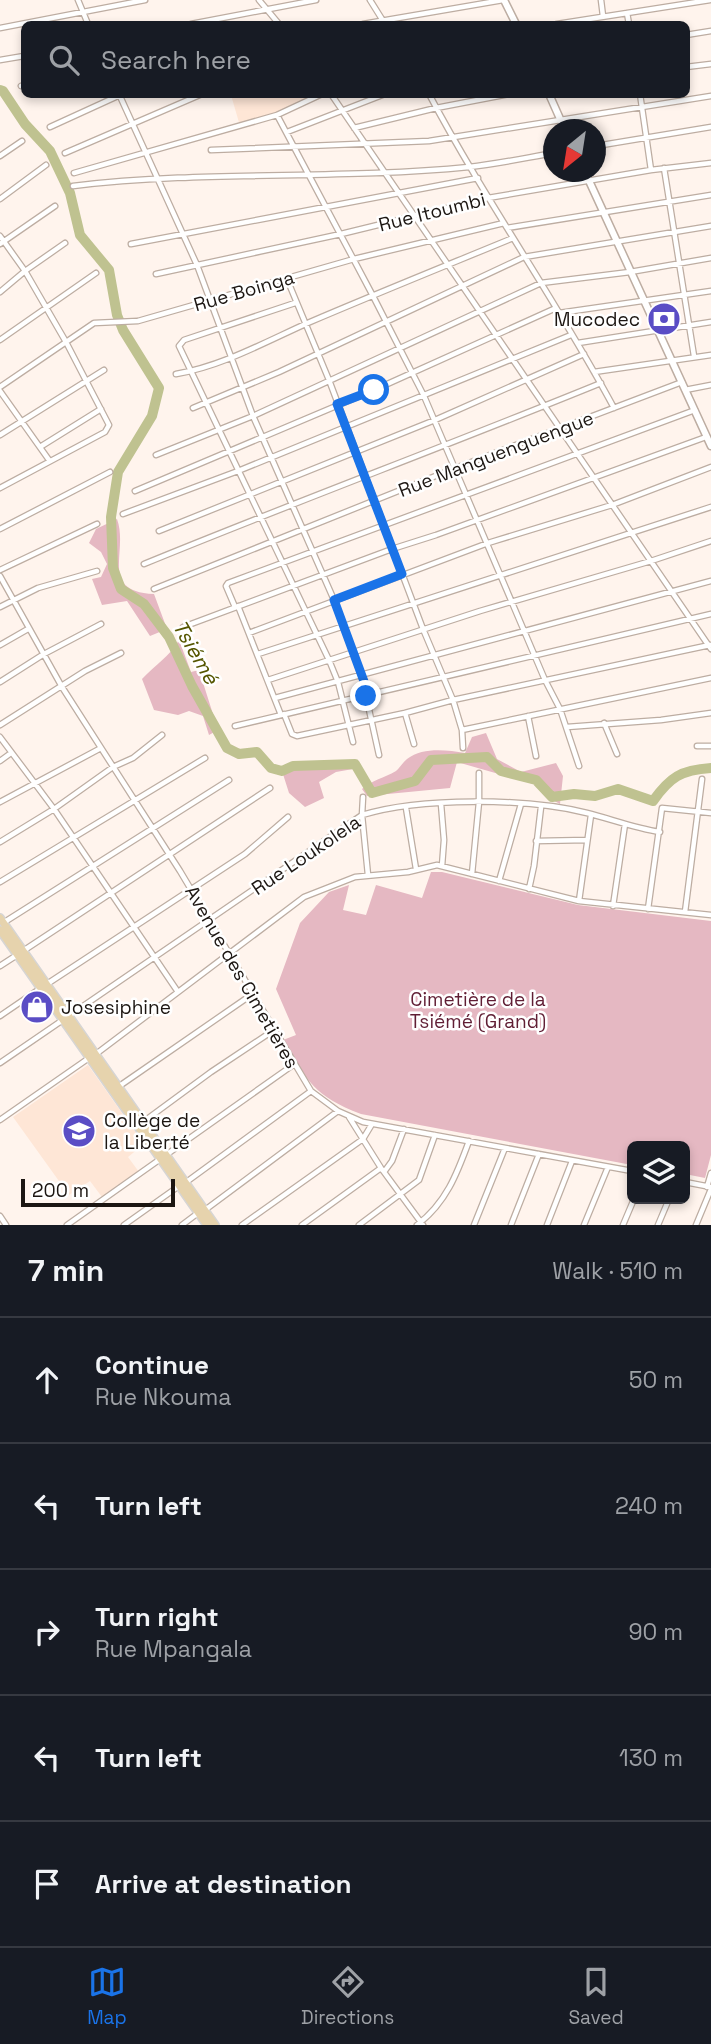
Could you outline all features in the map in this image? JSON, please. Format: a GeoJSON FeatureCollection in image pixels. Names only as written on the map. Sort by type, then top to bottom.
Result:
{"type":"FeatureCollection","features":[{"type":"Feature","properties":{"kind":"main road"},"geometry":{"type":"LineString","coordinates":[[1,924],[202,1211],[215,1225]]}},
{"type":"Feature","properties":{"kind":"main road"},"geometry":{"type":"LineString","coordinates":[[93,1056],[118,1087],[164,1157]]}},
{"type":"Feature","properties":{"kind":"main road"},"geometry":{"type":"LineString","coordinates":[[202,1211],[207,1225]]}},
{"type":"Feature","properties":{"kind":"street"},"geometry":{"type":"LineString","coordinates":[[78,0],[87,21]]}},
{"type":"Feature","properties":{"kind":"street"},"geometry":{"type":"LineString","coordinates":[[36,21],[145,0]]}},
{"type":"Feature","properties":{"kind":"street"},"geometry":{"type":"LineString","coordinates":[[259,0],[277,21]]}},
{"type":"Feature","properties":{"kind":"street"},"geometry":{"type":"LineString","coordinates":[[208,21],[316,0]]}},
{"type":"Feature","properties":{"kind":"street"},"geometry":{"type":"LineString","coordinates":[[370,0],[383,21]]}},
{"type":"Feature","properties":{"kind":"street"},"geometry":{"type":"LineString","coordinates":[[394,21],[503,0],[514,21]]}},
{"type":"Feature","properties":{"kind":"street"},"geometry":{"type":"LineString","coordinates":[[601,0],[603,17]]}},
{"type":"Feature","properties":{"kind":"street"},"geometry":{"type":"LineString","coordinates":[[577,21],[710,0]]}},
{"type":"Feature","properties":{"kind":"street"},"geometry":{"type":"LineString","coordinates":[[627,13],[628,21]]}},
{"type":"Feature","properties":{"kind":"street"},"geometry":{"type":"LineString","coordinates":[[0,28],[21,24]]}},
{"type":"Feature","properties":{"kind":"street"},"geometry":{"type":"LineString","coordinates":[[690,34],[711,31]]}},
{"type":"Feature","properties":{"kind":"street"},"geometry":{"type":"LineString","coordinates":[[0,60],[21,56]]}},
{"type":"Feature","properties":{"kind":"street"},"geometry":{"type":"LineString","coordinates":[[690,67],[711,64]]}},
{"type":"Feature","properties":{"kind":"street"},"geometry":{"type":"LineString","coordinates":[[551,98],[560,119],[711,96]]}},
{"type":"Feature","properties":{"kind":"street"},"geometry":{"type":"LineString","coordinates":[[50,127],[113,98]]}},
{"type":"Feature","properties":{"kind":"street"},"geometry":{"type":"LineString","coordinates":[[121,98],[155,178],[197,265],[253,416],[334,600],[363,675],[379,755]]}},
{"type":"Feature","properties":{"kind":"street"},"geometry":{"type":"LineString","coordinates":[[65,153],[192,98]]}},
{"type":"Feature","properties":{"kind":"street"},"geometry":{"type":"LineString","coordinates":[[74,173],[277,116],[314,98]]}},
{"type":"Feature","properties":{"kind":"street"},"geometry":{"type":"LineString","coordinates":[[334,98],[430,241],[464,286],[578,452],[612,505],[710,646],[297,736],[291,732],[227,584],[311,551],[384,526],[578,452],[695,410]]}},
{"type":"Feature","properties":{"kind":"street"},"geometry":{"type":"LineString","coordinates":[[287,132],[375,98]]}},
{"type":"Feature","properties":{"kind":"street"},"geometry":{"type":"LineString","coordinates":[[431,98],[614,408]]}},
{"type":"Feature","properties":{"kind":"street"},"geometry":{"type":"LineString","coordinates":[[354,128],[488,98]]}},
{"type":"Feature","properties":{"kind":"street"},"geometry":{"type":"LineString","coordinates":[[641,98],[651,170]]}},
{"type":"Feature","properties":{"kind":"street"},"geometry":{"type":"LineString","coordinates":[[277,116],[424,396],[453,469],[560,709],[579,766]]}},
{"type":"Feature","properties":{"kind":"street"},"geometry":{"type":"LineString","coordinates":[[211,150],[365,145],[454,138],[543,122]]}},
{"type":"Feature","properties":{"kind":"street"},"geometry":{"type":"LineString","coordinates":[[606,144],[711,127]]}},
{"type":"Feature","properties":{"kind":"street"},"geometry":{"type":"LineString","coordinates":[[0,156],[22,141]]}},
{"type":"Feature","properties":{"kind":"street"},"geometry":{"type":"LineString","coordinates":[[73,186],[155,178],[471,167],[543,155]]}},
{"type":"Feature","properties":{"kind":"street","name":"Rue Itoumbi"},"geometry":{"type":"LineString","coordinates":[[606,178],[711,163]]}},
{"type":"Feature","properties":{"kind":"street"},"geometry":{"type":"LineString","coordinates":[[0,199],[46,165]]}},
{"type":"Feature","properties":{"kind":"street"},"geometry":{"type":"LineString","coordinates":[[664,168],[694,356]]}},
{"type":"Feature","properties":{"kind":"street"},"geometry":{"type":"LineString","coordinates":[[131,244],[478,178]]}},
{"type":"Feature","properties":{"kind":"street","name":"Rue Itoumbi"},"geometry":{"type":"LineString","coordinates":[[156,274],[341,234],[488,198],[584,182]]}},
{"type":"Feature","properties":{"kind":"street"},"geometry":{"type":"LineString","coordinates":[[590,182],[711,446]]}},
{"type":"Feature","properties":{"kind":"street"},"geometry":{"type":"LineString","coordinates":[[507,229],[711,195]]}},
{"type":"Feature","properties":{"kind":"street"},"geometry":{"type":"LineString","coordinates":[[0,488],[108,429],[108,421],[66,342],[25,271],[1,241],[55,206]]}},
{"type":"Feature","properties":{"kind":"street","name":"Rue Boinga"},"geometry":{"type":"LineString","coordinates":[[0,389],[94,323],[127,322],[354,260],[504,223]]}},
{"type":"Feature","properties":{"kind":"street"},"geometry":{"type":"LineString","coordinates":[[193,408],[317,354],[524,257],[711,226]]}},
{"type":"Feature","properties":{"kind":"street"},"geometry":{"type":"LineString","coordinates":[[176,374],[191,372],[233,357],[304,324],[513,238]]}},
{"type":"Feature","properties":{"kind":"street"},"geometry":{"type":"LineString","coordinates":[[0,292],[65,243]]}},
{"type":"Feature","properties":{"kind":"street"},"geometry":{"type":"LineString","coordinates":[[156,455],[253,416],[541,283],[711,258]]}},
{"type":"Feature","properties":{"kind":"street"},"geometry":{"type":"LineString","coordinates":[[0,340],[96,273]]}},
{"type":"Feature","properties":{"kind":"street"},"geometry":{"type":"LineString","coordinates":[[287,279],[453,700],[462,730],[463,748]]}},
{"type":"Feature","properties":{"kind":"street"},"geometry":{"type":"LineString","coordinates":[[135,491],[558,310],[711,291]]}},
{"type":"Feature","properties":{"kind":"street"},"geometry":{"type":"LineString","coordinates":[[295,303],[184,340],[179,344],[228,452],[330,660],[353,742]]}},
{"type":"Feature","properties":{"kind":"street"},"geometry":{"type":"LineString","coordinates":[[578,343],[711,322]]}},
{"type":"Feature","properties":{"kind":"street"},"geometry":{"type":"LineString","coordinates":[[123,514],[238,471],[571,335]]}},
{"type":"Feature","properties":{"kind":"street"},"geometry":{"type":"LineString","coordinates":[[159,531],[284,483],[584,354]]}},
{"type":"Feature","properties":{"kind":"street"},"geometry":{"type":"LineString","coordinates":[[594,372],[711,355]]}},
{"type":"Feature","properties":{"kind":"street"},"geometry":{"type":"LineString","coordinates":[[0,435],[104,370]]}},
{"type":"Feature","properties":{"kind":"street","name":"Rue Manguenguengue"},"geometry":{"type":"LineString","coordinates":[[154,589],[453,469],[682,382]]}},
{"type":"Feature","properties":{"kind":"street"},"geometry":{"type":"LineString","coordinates":[[144,564],[601,383]]}},
{"type":"Feature","properties":{"kind":"street"},"geometry":{"type":"LineString","coordinates":[[685,390],[711,386]]}},
{"type":"Feature","properties":{"kind":"street"},"geometry":{"type":"LineString","coordinates":[[0,389],[49,460]]}},
{"type":"Feature","properties":{"kind":"street"},"geometry":{"type":"LineString","coordinates":[[40,447],[101,409]]}},
{"type":"Feature","properties":{"kind":"street"},"geometry":{"type":"LineString","coordinates":[[183,627],[706,437]]}},
{"type":"Feature","properties":{"kind":"street"},"geometry":{"type":"LineString","coordinates":[[249,633],[488,543],[612,505],[711,467]]}},
{"type":"Feature","properties":{"kind":"street"},"geometry":{"type":"LineString","coordinates":[[0,529],[110,472]]}},
{"type":"Feature","properties":{"kind":"street"},"geometry":{"type":"LineString","coordinates":[[258,654],[711,507]]}},
{"type":"Feature","properties":{"kind":"street"},"geometry":{"type":"LineString","coordinates":[[0,570],[97,524]]}},
{"type":"Feature","properties":{"kind":"street"},"geometry":{"type":"LineString","coordinates":[[268,680],[423,629],[711,541]]}},
{"type":"Feature","properties":{"kind":"street"},"geometry":{"type":"LineString","coordinates":[[0,607],[38,588],[97,571]]}},
{"type":"Feature","properties":{"kind":"street","name":"Avenue des Cimetières"},"geometry":{"type":"LineString","coordinates":[[0,576],[27,629],[231,954],[310,1091],[338,1111],[372,1124],[627,1170]]}},
{"type":"Feature","properties":{"kind":"street"},"geometry":{"type":"LineString","coordinates":[[275,698],[711,581]]}},
{"type":"Feature","properties":{"kind":"street"},"geometry":{"type":"LineString","coordinates":[[235,726],[711,614]]}},
{"type":"Feature","properties":{"kind":"street"},"geometry":{"type":"LineString","coordinates":[[0,682],[44,654],[101,624]]}},
{"type":"Feature","properties":{"kind":"street"},"geometry":{"type":"LineString","coordinates":[[0,645],[27,629]]}},
{"type":"Feature","properties":{"kind":"street"},"geometry":{"type":"LineString","coordinates":[[0,725],[85,671],[121,653]]}},
{"type":"Feature","properties":{"kind":"street"},"geometry":{"type":"LineString","coordinates":[[462,730],[711,678]]}},
{"type":"Feature","properties":{"kind":"street"},"geometry":{"type":"LineString","coordinates":[[405,713],[414,744]]}},
{"type":"Feature","properties":{"kind":"street"},"geometry":{"type":"LineString","coordinates":[[567,727],[661,720],[711,713]]}},
{"type":"Feature","properties":{"kind":"street"},"geometry":{"type":"LineString","coordinates":[[528,716],[536,756]]}},
{"type":"Feature","properties":{"kind":"street"},"geometry":{"type":"LineString","coordinates":[[604,723],[617,754]]}},
{"type":"Feature","properties":{"kind":"street"},"geometry":{"type":"LineString","coordinates":[[0,842],[54,809],[113,767],[133,758],[162,735]]}},
{"type":"Feature","properties":{"kind":"street"},"geometry":{"type":"LineString","coordinates":[[0,737],[54,809],[178,992]]}},
{"type":"Feature","properties":{"kind":"street"},"geometry":{"type":"LineString","coordinates":[[696,746],[711,746]]}},
{"type":"Feature","properties":{"kind":"street"},"geometry":{"type":"LineString","coordinates":[[0,802],[101,748]]}},
{"type":"Feature","properties":{"kind":"street"},"geometry":{"type":"LineString","coordinates":[[0,761],[11,753]]}},
{"type":"Feature","properties":{"kind":"street"},"geometry":{"type":"LineString","coordinates":[[0,882],[205,758]]}},
{"type":"Feature","properties":{"kind":"street"},"geometry":{"type":"LineString","coordinates":[[472,874],[479,773]]}},
{"type":"Feature","properties":{"kind":"street"},"geometry":{"type":"LineString","coordinates":[[685,912],[702,779]]}},
{"type":"Feature","properties":{"kind":"street"},"geometry":{"type":"LineString","coordinates":[[1,924],[229,780]]}},
{"type":"Feature","properties":{"kind":"street"},"geometry":{"type":"LineString","coordinates":[[0,966],[270,788]]}},
{"type":"Feature","properties":{"kind":"street"},"geometry":{"type":"LineString","coordinates":[[363,797],[362,815],[368,875]]}},
{"type":"Feature","properties":{"kind":"street"},"geometry":{"type":"LineString","coordinates":[[441,804],[444,840],[442,866]]}},
{"type":"Feature","properties":{"kind":"street","name":"Rue Loukolela"},"geometry":{"type":"LineString","coordinates":[[0,1063],[362,815],[441,804],[521,804],[591,815],[660,832]]}},
{"type":"Feature","properties":{"kind":"street"},"geometry":{"type":"LineString","coordinates":[[499,881],[521,804]]}},
{"type":"Feature","properties":{"kind":"street"},"geometry":{"type":"LineString","coordinates":[[529,889],[541,806]]}},
{"type":"Feature","properties":{"kind":"street"},"geometry":{"type":"LineString","coordinates":[[406,807],[416,869]]}},
{"type":"Feature","properties":{"kind":"street"},"geometry":{"type":"LineString","coordinates":[[648,909],[664,807],[711,813]]}},
{"type":"Feature","properties":{"kind":"street"},"geometry":{"type":"LineString","coordinates":[[579,901],[591,815]]}},
{"type":"Feature","properties":{"kind":"street"},"geometry":{"type":"LineString","coordinates":[[0,1016],[263,841],[288,817]]}},
{"type":"Feature","properties":{"kind":"street"},"geometry":{"type":"LineString","coordinates":[[613,906],[625,824]]}},
{"type":"Feature","properties":{"kind":"street"},"geometry":{"type":"LineString","coordinates":[[536,841],[587,840]]}},
{"type":"Feature","properties":{"kind":"street"},"geometry":{"type":"LineString","coordinates":[[0,1120],[93,1056],[304,897],[343,880],[398,873],[430,865],[442,866],[579,901],[711,915]]}},
{"type":"Feature","properties":{"kind":"street"},"geometry":{"type":"LineString","coordinates":[[118,1087],[254,993]]}},
{"type":"Feature","properties":{"kind":"street"},"geometry":{"type":"LineString","coordinates":[[143,1123],[211,1072],[274,1030]]}},
{"type":"Feature","properties":{"kind":"street"},"geometry":{"type":"LineString","coordinates":[[67,1225],[293,1065]]}},
{"type":"Feature","properties":{"kind":"street"},"geometry":{"type":"LineString","coordinates":[[124,1225],[310,1091]]}},
{"type":"Feature","properties":{"kind":"street"},"geometry":{"type":"LineString","coordinates":[[182,1225],[338,1111]]}},
{"type":"Feature","properties":{"kind":"street"},"geometry":{"type":"LineString","coordinates":[[349,1116],[420,1224],[452,1185],[470,1141]]}},
{"type":"Feature","properties":{"kind":"street"},"geometry":{"type":"LineString","coordinates":[[242,1225],[362,1139],[372,1124]]}},
{"type":"Feature","properties":{"kind":"street"},"geometry":{"type":"LineString","coordinates":[[302,1225],[392,1161],[404,1129]]}},
{"type":"Feature","properties":{"kind":"street"},"geometry":{"type":"LineString","coordinates":[[359,1225],[419,1180],[435,1135]]}},
{"type":"Feature","properties":{"kind":"street"},"geometry":{"type":"LineString","coordinates":[[474,1225],[505,1148]]}},
{"type":"Feature","properties":{"kind":"street"},"geometry":{"type":"LineString","coordinates":[[511,1225],[539,1154]]}},
{"type":"Feature","properties":{"kind":"street"},"geometry":{"type":"LineString","coordinates":[[547,1225],[572,1161]]}},
{"type":"Feature","properties":{"kind":"street"},"geometry":{"type":"LineString","coordinates":[[584,1225],[608,1167]]}},
{"type":"Feature","properties":{"kind":"street"},"geometry":{"type":"LineString","coordinates":[[696,1225],[710,1187],[711,1173]]}},
{"type":"Feature","properties":{"kind":"street"},"geometry":{"type":"LineString","coordinates":[[690,1183],[710,1187]]}},
{"type":"Feature","properties":{"kind":"street"},"geometry":{"type":"LineString","coordinates":[[623,1225],[632,1204]]}},
{"type":"Feature","properties":{"kind":"street"},"geometry":{"type":"LineString","coordinates":[[659,1225],[667,1204]]}},
{"type":"Feature","properties":{"kind":"street"},"geometry":{"type":"LineString","coordinates":[[0,1216],[6,1225]]}},
{"type":"Feature","properties":{"kind":"shaded area"},"geometry":{"type":"Polygon","coordinates":[[[232,98],[309,98],[276,113],[240,126],[232,98]]]}},
{"type":"Feature","properties":{"kind":"shaded area","name":"Collège de la Liberté"},"geometry":{"type":"Polygon","coordinates":[[[88,1065],[144,1144],[128,1157],[139,1172],[102,1197],[90,1181],[69,1195],[13,1117],[88,1065]]]}},
{"type":"Feature","properties":{"kind":"green space"},"geometry":{"type":"Polygon","coordinates":[[[117,519],[120,532],[121,578],[126,586],[154,594],[167,629],[150,636],[127,601],[102,605],[92,579],[101,577],[107,564],[101,552],[89,543],[96,529],[117,519]]]}},
{"type":"Feature","properties":{"kind":"green space"},"geometry":{"type":"Polygon","coordinates":[[[179,640],[191,672],[199,670],[218,730],[209,735],[203,716],[189,711],[178,715],[154,710],[142,679],[167,656],[179,640]]]}},
{"type":"Feature","properties":{"kind":"green space"},"geometry":{"type":"Polygon","coordinates":[[[486,733],[497,759],[521,772],[556,763],[563,776],[560,804],[545,796],[537,785],[457,762],[450,788],[367,796],[362,789],[396,771],[413,755],[435,750],[465,753],[472,737],[486,733]]]}},
{"type":"Feature","properties":{"kind":"green space"},"geometry":{"type":"Polygon","coordinates":[[[348,761],[353,769],[336,772],[319,782],[324,798],[305,807],[289,793],[282,771],[348,761]]]}},
{"type":"Feature","properties":{"kind":"green space","name":"Cimetière de la Tsiémé (Grand)"},"geometry":{"type":"Polygon","coordinates":[[[431,872],[442,872],[578,905],[711,921],[711,1155],[705,1178],[690,1175],[690,1141],[627,1141],[627,1164],[361,1114],[322,1094],[306,1077],[283,1040],[296,1035],[276,989],[300,923],[329,892],[349,885],[343,910],[366,915],[376,885],[422,898],[431,872]]]}},
{"type":"Feature","properties":{"kind":"waterway","name":"Tsiémé"},"geometry":{"type":"LineString","coordinates":[[0,90],[25,124],[50,151],[70,193],[80,235],[109,270],[117,315],[123,330],[159,388],[152,416],[118,472],[111,517],[113,568],[121,589],[144,604],[169,637],[192,686],[227,748],[239,754],[257,752],[271,768],[282,771],[293,766],[355,764],[372,793],[415,781],[431,760],[487,757],[501,771],[536,780],[552,797],[574,794],[595,796],[618,789],[653,801],[677,776],[711,768]]}},
{"type":"Feature","properties":{"kind":"place","name":"Mucodec"},"geometry":{"type":"Point","coordinates":[664,319]}},
{"type":"Feature","properties":{"kind":"place","name":"Josesiphine"},"geometry":{"type":"Point","coordinates":[37,1007]}},
{"type":"Feature","properties":{"kind":"place","name":"Collège de la Liberté"},"geometry":{"type":"Point","coordinates":[79,1131]}},
{"type":"Feature","properties":{"kind":"route"},"geometry":{"type":"LineString","coordinates":[[366,696],[369,695],[363,675],[334,600],[402,574],[337,404],[374,390]]}}]}
